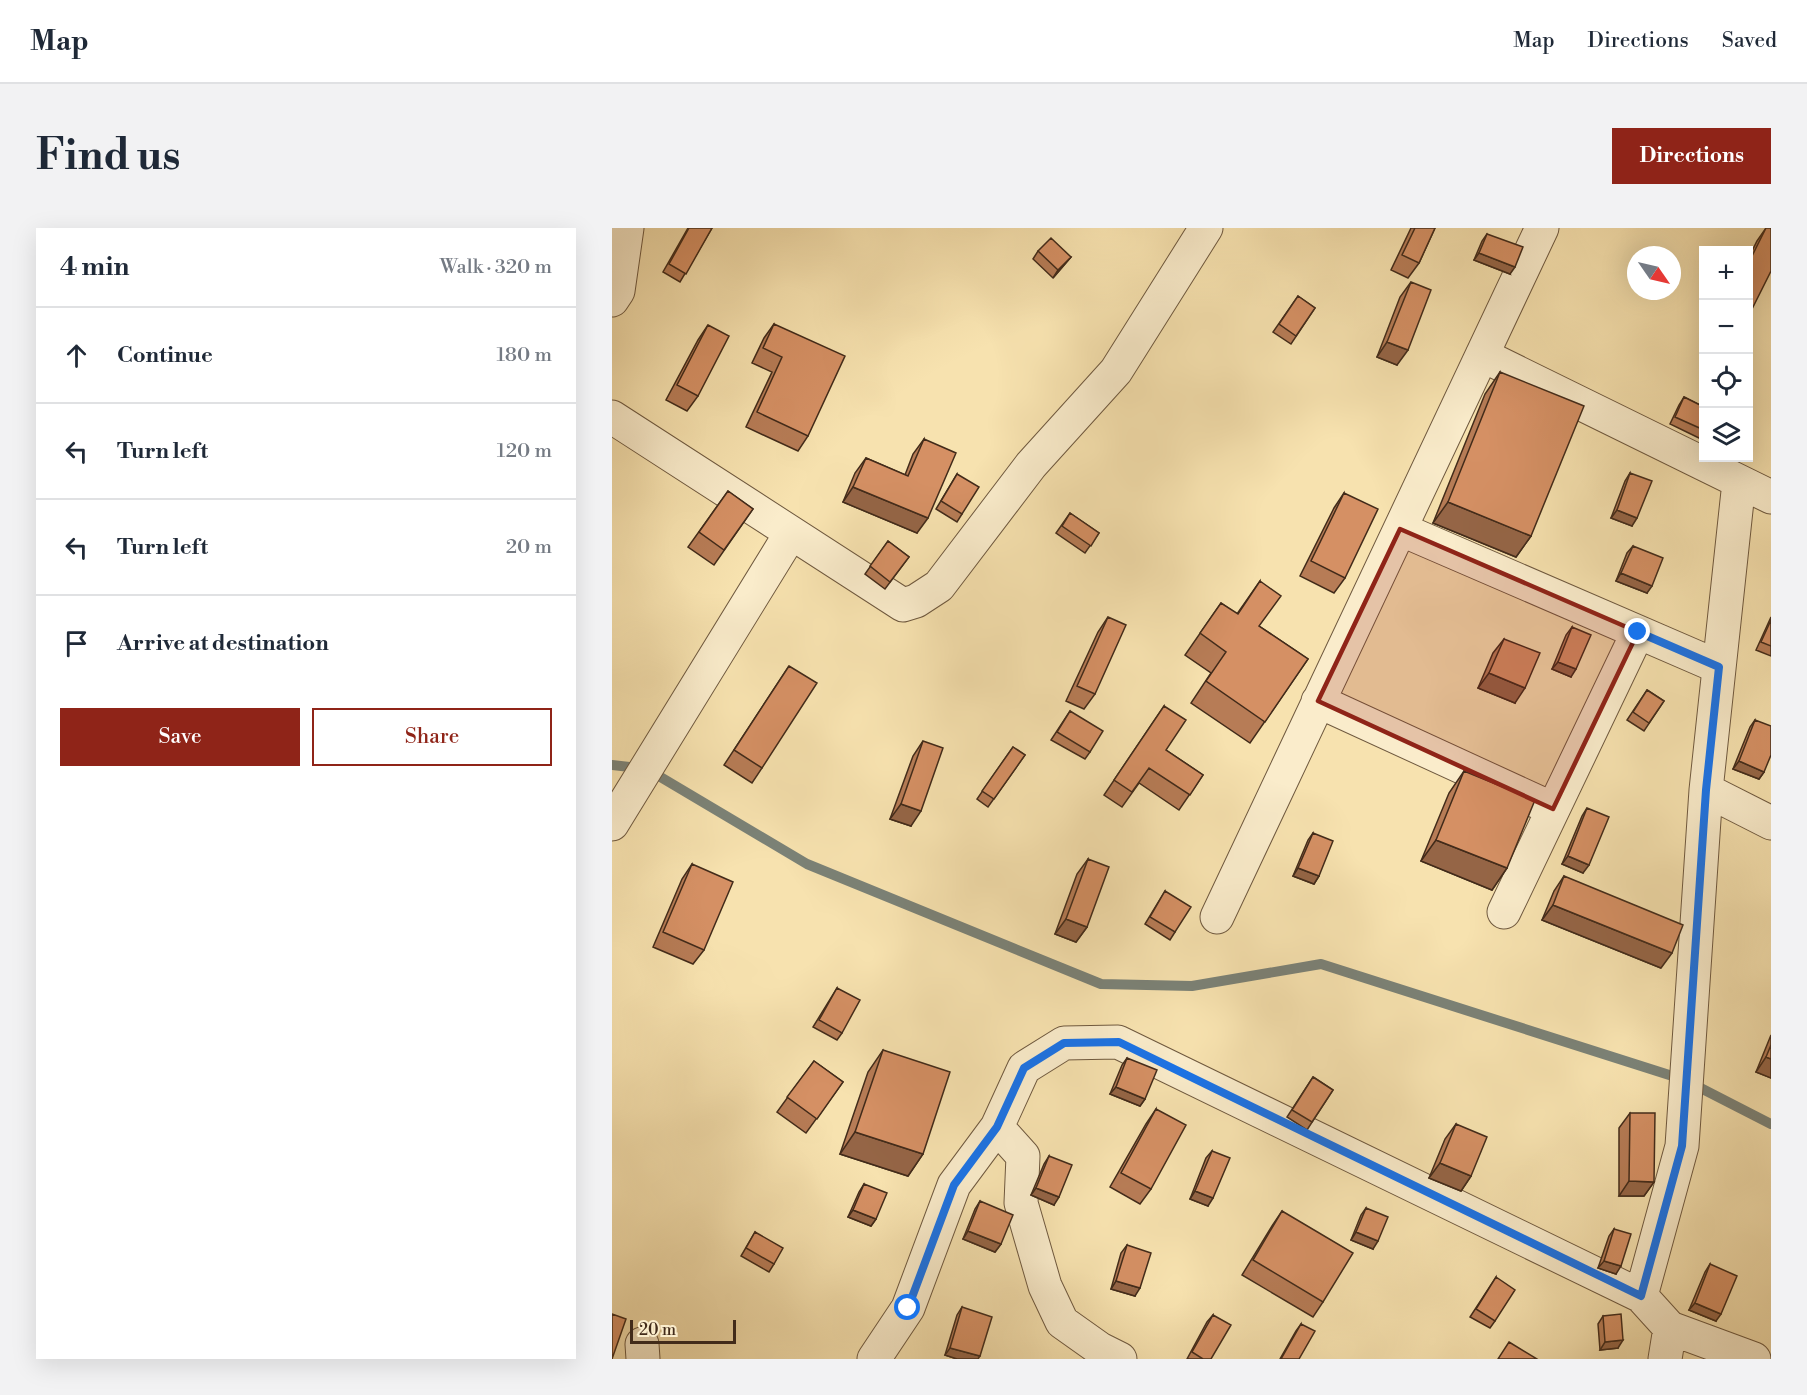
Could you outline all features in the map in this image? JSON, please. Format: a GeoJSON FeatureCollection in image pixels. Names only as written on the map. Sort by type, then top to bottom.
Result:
{"type":"FeatureCollection","features":[{"type":"Feature","properties":{"kind":"street"},"geometry":{"type":"LineString","coordinates":[[612,300],[618,291],[627,228]]}},
{"type":"Feature","properties":{"kind":"street"},"geometry":{"type":"LineString","coordinates":[[612,417],[903,605],[916,602],[939,586],[1031,465],[1116,371],[1206,228]]}},
{"type":"Feature","properties":{"kind":"street"},"geometry":{"type":"LineString","coordinates":[[1217,916],[1542,228]]}},
{"type":"Feature","properties":{"kind":"street"},"geometry":{"type":"LineString","coordinates":[[1482,355],[1771,497]]}},
{"type":"Feature","properties":{"kind":"street"},"geometry":{"type":"LineString","coordinates":[[1641,1296],[1682,1146],[1706,790],[1739,482]]}},
{"type":"Feature","properties":{"kind":"street"},"geometry":{"type":"LineString","coordinates":[[1400,529],[1719,667]]}},
{"type":"Feature","properties":{"kind":"street"},"geometry":{"type":"LineString","coordinates":[[612,824],[791,533]]}},
{"type":"Feature","properties":{"kind":"street"},"geometry":{"type":"LineString","coordinates":[[1504,912],[1638,632]]}},
{"type":"Feature","properties":{"kind":"street"},"geometry":{"type":"LineString","coordinates":[[1318,701],[1553,809]]}},
{"type":"Feature","properties":{"kind":"street"},"geometry":{"type":"LineString","coordinates":[[1706,790],[1771,824]]}},
{"type":"Feature","properties":{"kind":"street"},"geometry":{"type":"LineString","coordinates":[[874,1359],[908,1308],[954,1185],[997,1127],[1024,1068],[1064,1043],[1119,1042],[1641,1296],[1668,1343],[1754,1359]]}},
{"type":"Feature","properties":{"kind":"street"},"geometry":{"type":"LineString","coordinates":[[997,1127],[1023,1156],[1021,1203],[1045,1286],[1062,1322],[1100,1349],[1120,1359]]}},
{"type":"Feature","properties":{"kind":"highlighted area"},"geometry":{"type":"Polygon","coordinates":[[[1400,529],[1638,632],[1553,809],[1318,701],[1400,529]]]}},
{"type":"Feature","properties":{"kind":"building"},"geometry":{"type":"Polygon","coordinates":[[[689,228],[712,228],[686,274],[669,264],[689,228]]]}},
{"type":"Feature","properties":{"kind":"building"},"geometry":{"type":"Polygon","coordinates":[[[1415,228],[1435,228],[1419,263],[1402,255],[1415,228]]]}},
{"type":"Feature","properties":{"kind":"building"},"geometry":{"type":"Polygon","coordinates":[[[1766,228],[1771,228],[1771,271],[1753,307],[1753,300],[1753,254],[1766,228]]]}},
{"type":"Feature","properties":{"kind":"building"},"geometry":{"type":"Polygon","coordinates":[[[1487,234],[1523,247],[1515,267],[1479,253],[1487,234]]]}},
{"type":"Feature","properties":{"kind":"building"},"geometry":{"type":"Polygon","coordinates":[[[1051,238],[1071,257],[1058,270],[1038,251],[1051,238]]]}},
{"type":"Feature","properties":{"kind":"building"},"geometry":{"type":"Polygon","coordinates":[[[1411,282],[1431,290],[1408,350],[1387,342],[1411,282]]]}},
{"type":"Feature","properties":{"kind":"building"},"geometry":{"type":"Polygon","coordinates":[[[1298,296],[1315,308],[1296,336],[1279,324],[1298,296]]]}},
{"type":"Feature","properties":{"kind":"building"},"geometry":{"type":"Polygon","coordinates":[[[774,324],[845,356],[808,436],[757,412],[782,357],[763,348],[774,324]]]}},
{"type":"Feature","properties":{"kind":"building"},"geometry":{"type":"Polygon","coordinates":[[[708,325],[729,336],[698,396],[677,385],[708,325]]]}},
{"type":"Feature","properties":{"kind":"building"},"geometry":{"type":"Polygon","coordinates":[[[1500,372],[1584,406],[1531,536],[1448,502],[1500,372]]]}},
{"type":"Feature","properties":{"kind":"building"},"geometry":{"type":"Polygon","coordinates":[[[1684,397],[1699,404],[1699,428],[1675,417],[1684,397]]]}},
{"type":"Feature","properties":{"kind":"building"},"geometry":{"type":"Polygon","coordinates":[[[924,439],[956,453],[928,518],[853,487],[866,458],[908,476],[924,439]]]}},
{"type":"Feature","properties":{"kind":"building"},"geometry":{"type":"Polygon","coordinates":[[[1630,473],[1652,481],[1637,518],[1617,510],[1630,473]]]}},
{"type":"Feature","properties":{"kind":"building"},"geometry":{"type":"Polygon","coordinates":[[[957,474],[979,487],[962,514],[941,501],[957,474]]]}},
{"type":"Feature","properties":{"kind":"building"},"geometry":{"type":"Polygon","coordinates":[[[728,491],[753,509],[724,550],[699,532],[728,491]]]}},
{"type":"Feature","properties":{"kind":"building"},"geometry":{"type":"Polygon","coordinates":[[[1344,493],[1378,509],[1345,578],[1311,561],[1344,493]]]}},
{"type":"Feature","properties":{"kind":"building"},"geometry":{"type":"Polygon","coordinates":[[[1070,513],[1099,533],[1091,546],[1062,526],[1070,513]]]}},
{"type":"Feature","properties":{"kind":"building"},"geometry":{"type":"Polygon","coordinates":[[[888,541],[909,557],[890,582],[870,566],[888,541]]]}},
{"type":"Feature","properties":{"kind":"building"},"geometry":{"type":"Polygon","coordinates":[[[1633,546],[1663,558],[1652,586],[1621,573],[1633,546]]]}},
{"type":"Feature","properties":{"kind":"building"},"geometry":{"type":"Polygon","coordinates":[[[1260,581],[1281,596],[1259,626],[1308,659],[1265,722],[1206,681],[1226,652],[1200,633],[1221,603],[1238,614],[1260,581]]]}},
{"type":"Feature","properties":{"kind":"building"},"geometry":{"type":"Polygon","coordinates":[[[1108,617],[1126,625],[1095,694],[1077,686],[1108,617]]]}},
{"type":"Feature","properties":{"kind":"building"},"geometry":{"type":"Polygon","coordinates":[[[1771,620],[1771,646],[1761,642],[1771,620]]]}},
{"type":"Feature","properties":{"kind":"building"},"geometry":{"type":"Polygon","coordinates":[[[1572,627],[1591,635],[1576,669],[1558,662],[1572,627]]]}},
{"type":"Feature","properties":{"kind":"building"},"geometry":{"type":"Polygon","coordinates":[[[1504,639],[1540,653],[1525,688],[1489,673],[1504,639]]]}},
{"type":"Feature","properties":{"kind":"building"},"geometry":{"type":"Polygon","coordinates":[[[789,666],[817,683],[762,768],[734,750],[789,666]]]}},
{"type":"Feature","properties":{"kind":"building"},"geometry":{"type":"Polygon","coordinates":[[[1647,690],[1664,701],[1649,723],[1633,712],[1647,690]]]}},
{"type":"Feature","properties":{"kind":"building"},"geometry":{"type":"Polygon","coordinates":[[[1164,706],[1186,720],[1166,750],[1203,775],[1190,795],[1149,768],[1132,792],[1114,780],[1164,706]]]}},
{"type":"Feature","properties":{"kind":"building"},"geometry":{"type":"Polygon","coordinates":[[[1070,711],[1103,731],[1090,752],[1057,732],[1070,711]]]}},
{"type":"Feature","properties":{"kind":"building"},"geometry":{"type":"Polygon","coordinates":[[[1755,720],[1771,726],[1771,755],[1764,772],[1739,761],[1755,720]]]}},
{"type":"Feature","properties":{"kind":"building"},"geometry":{"type":"Polygon","coordinates":[[[923,741],[943,748],[921,811],[901,804],[923,741]]]}},
{"type":"Feature","properties":{"kind":"building"},"geometry":{"type":"Polygon","coordinates":[[[1013,747],[1025,755],[994,799],[982,791],[1013,747]]]}},
{"type":"Feature","properties":{"kind":"building"},"geometry":{"type":"Polygon","coordinates":[[[1464,771],[1535,800],[1507,868],[1436,840],[1464,771]]]}},
{"type":"Feature","properties":{"kind":"building"},"geometry":{"type":"Polygon","coordinates":[[[1587,808],[1609,817],[1589,865],[1568,856],[1587,808]]]}},
{"type":"Feature","properties":{"kind":"building"},"geometry":{"type":"Polygon","coordinates":[[[1313,833],[1333,841],[1319,876],[1298,868],[1313,833]]]}},
{"type":"Feature","properties":{"kind":"building"},"geometry":{"type":"Polygon","coordinates":[[[1088,859],[1109,867],[1087,927],[1066,919],[1088,859]]]}},
{"type":"Feature","properties":{"kind":"building"},"geometry":{"type":"Polygon","coordinates":[[[692,864],[733,882],[704,950],[663,932],[692,864]]]}},
{"type":"Feature","properties":{"kind":"building"},"geometry":{"type":"Polygon","coordinates":[[[1564,876],[1683,925],[1672,953],[1553,905],[1564,876]]]}},
{"type":"Feature","properties":{"kind":"building"},"geometry":{"type":"Polygon","coordinates":[[[1165,891],[1191,907],[1175,932],[1150,917],[1165,891]]]}},
{"type":"Feature","properties":{"kind":"building"},"geometry":{"type":"Polygon","coordinates":[[[837,988],[860,1000],[842,1033],[819,1020],[837,988]]]}},
{"type":"Feature","properties":{"kind":"building"},"geometry":{"type":"Polygon","coordinates":[[[1771,1045],[1771,1059],[1766,1057],[1771,1045]]]}},
{"type":"Feature","properties":{"kind":"building"},"geometry":{"type":"Polygon","coordinates":[[[883,1050],[950,1072],[923,1154],[855,1132],[883,1050]]]}},
{"type":"Feature","properties":{"kind":"building"},"geometry":{"type":"Polygon","coordinates":[[[1127,1058],[1157,1070],[1145,1099],[1116,1087],[1127,1058]]]}},
{"type":"Feature","properties":{"kind":"building"},"geometry":{"type":"Polygon","coordinates":[[[814,1061],[843,1082],[817,1119],[787,1097],[814,1061]]]}},
{"type":"Feature","properties":{"kind":"building"},"geometry":{"type":"Polygon","coordinates":[[[1313,1077],[1333,1090],[1312,1122],[1292,1110],[1313,1077]]]}},
{"type":"Feature","properties":{"kind":"building"},"geometry":{"type":"Polygon","coordinates":[[[1156,1109],[1186,1125],[1151,1189],[1121,1173],[1156,1109]]]}},
{"type":"Feature","properties":{"kind":"building"},"geometry":{"type":"Polygon","coordinates":[[[1630,1113],[1655,1113],[1654,1182],[1629,1181],[1630,1113]]]}},
{"type":"Feature","properties":{"kind":"building"},"geometry":{"type":"Polygon","coordinates":[[[1456,1124],[1487,1137],[1471,1176],[1440,1163],[1456,1124]]]}},
{"type":"Feature","properties":{"kind":"building"},"geometry":{"type":"Polygon","coordinates":[[[1212,1151],[1230,1158],[1213,1198],[1195,1191],[1212,1151]]]}},
{"type":"Feature","properties":{"kind":"building"},"geometry":{"type":"Polygon","coordinates":[[[1049,1156],[1072,1165],[1059,1197],[1036,1188],[1049,1156]]]}},
{"type":"Feature","properties":{"kind":"building"},"geometry":{"type":"Polygon","coordinates":[[[864,1184],[887,1193],[876,1219],[853,1210],[864,1184]]]}},
{"type":"Feature","properties":{"kind":"building"},"geometry":{"type":"Polygon","coordinates":[[[980,1201],[1013,1215],[1001,1244],[968,1231],[980,1201]]]}},
{"type":"Feature","properties":{"kind":"building"},"geometry":{"type":"Polygon","coordinates":[[[1366,1208],[1388,1217],[1378,1241],[1356,1232],[1366,1208]]]}},
{"type":"Feature","properties":{"kind":"building"},"geometry":{"type":"Polygon","coordinates":[[[1282,1211],[1353,1253],[1323,1302],[1253,1260],[1282,1211]]]}},
{"type":"Feature","properties":{"kind":"building"},"geometry":{"type":"Polygon","coordinates":[[[1614,1229],[1631,1234],[1621,1266],[1604,1261],[1614,1229]]]}},
{"type":"Feature","properties":{"kind":"building"},"geometry":{"type":"Polygon","coordinates":[[[755,1232],[783,1248],[774,1264],[746,1248],[755,1232]]]}},
{"type":"Feature","properties":{"kind":"building"},"geometry":{"type":"Polygon","coordinates":[[[1127,1245],[1151,1253],[1140,1288],[1116,1281],[1127,1245]]]}},
{"type":"Feature","properties":{"kind":"building"},"geometry":{"type":"Polygon","coordinates":[[[1710,1264],[1737,1276],[1721,1314],[1695,1303],[1710,1264]]]}},
{"type":"Feature","properties":{"kind":"building"},"geometry":{"type":"Polygon","coordinates":[[[1496,1277],[1515,1290],[1495,1321],[1476,1309],[1496,1277]]]}},
{"type":"Feature","properties":{"kind":"building"},"geometry":{"type":"Polygon","coordinates":[[[962,1307],[992,1317],[980,1356],[950,1348],[962,1307]]]}},
{"type":"Feature","properties":{"kind":"building"},"geometry":{"type":"Polygon","coordinates":[[[612,1314],[626,1319],[612,1359],[612,1314]]]}},
{"type":"Feature","properties":{"kind":"building"},"geometry":{"type":"Polygon","coordinates":[[[1621,1314],[1623,1340],[1605,1342],[1603,1316],[1621,1314]]]}},
{"type":"Feature","properties":{"kind":"building"},"geometry":{"type":"Polygon","coordinates":[[[1213,1315],[1231,1325],[1211,1359],[1203,1359],[1192,1352],[1213,1315]]]}},
{"type":"Feature","properties":{"kind":"building"},"geometry":{"type":"Polygon","coordinates":[[[1301,1324],[1315,1331],[1299,1359],[1281,1359],[1301,1324]]]}},
{"type":"Feature","properties":{"kind":"building"},"geometry":{"type":"Polygon","coordinates":[[[1509,1342],[1537,1359],[1498,1359],[1509,1342]]]}},
{"type":"Feature","properties":{"kind":"waterway"},"geometry":{"type":"LineString","coordinates":[[612,765],[647,769],[807,864],[1101,984],[1192,986],[1321,964],[1685,1080],[1771,1124]]}},
{"type":"Feature","properties":{"kind":"route"},"geometry":{"type":"LineString","coordinates":[[908,1308],[954,1185],[997,1127],[1024,1068],[1064,1043],[1119,1042],[1641,1296],[1682,1146],[1706,790],[1719,667],[1638,632]]}}]}
